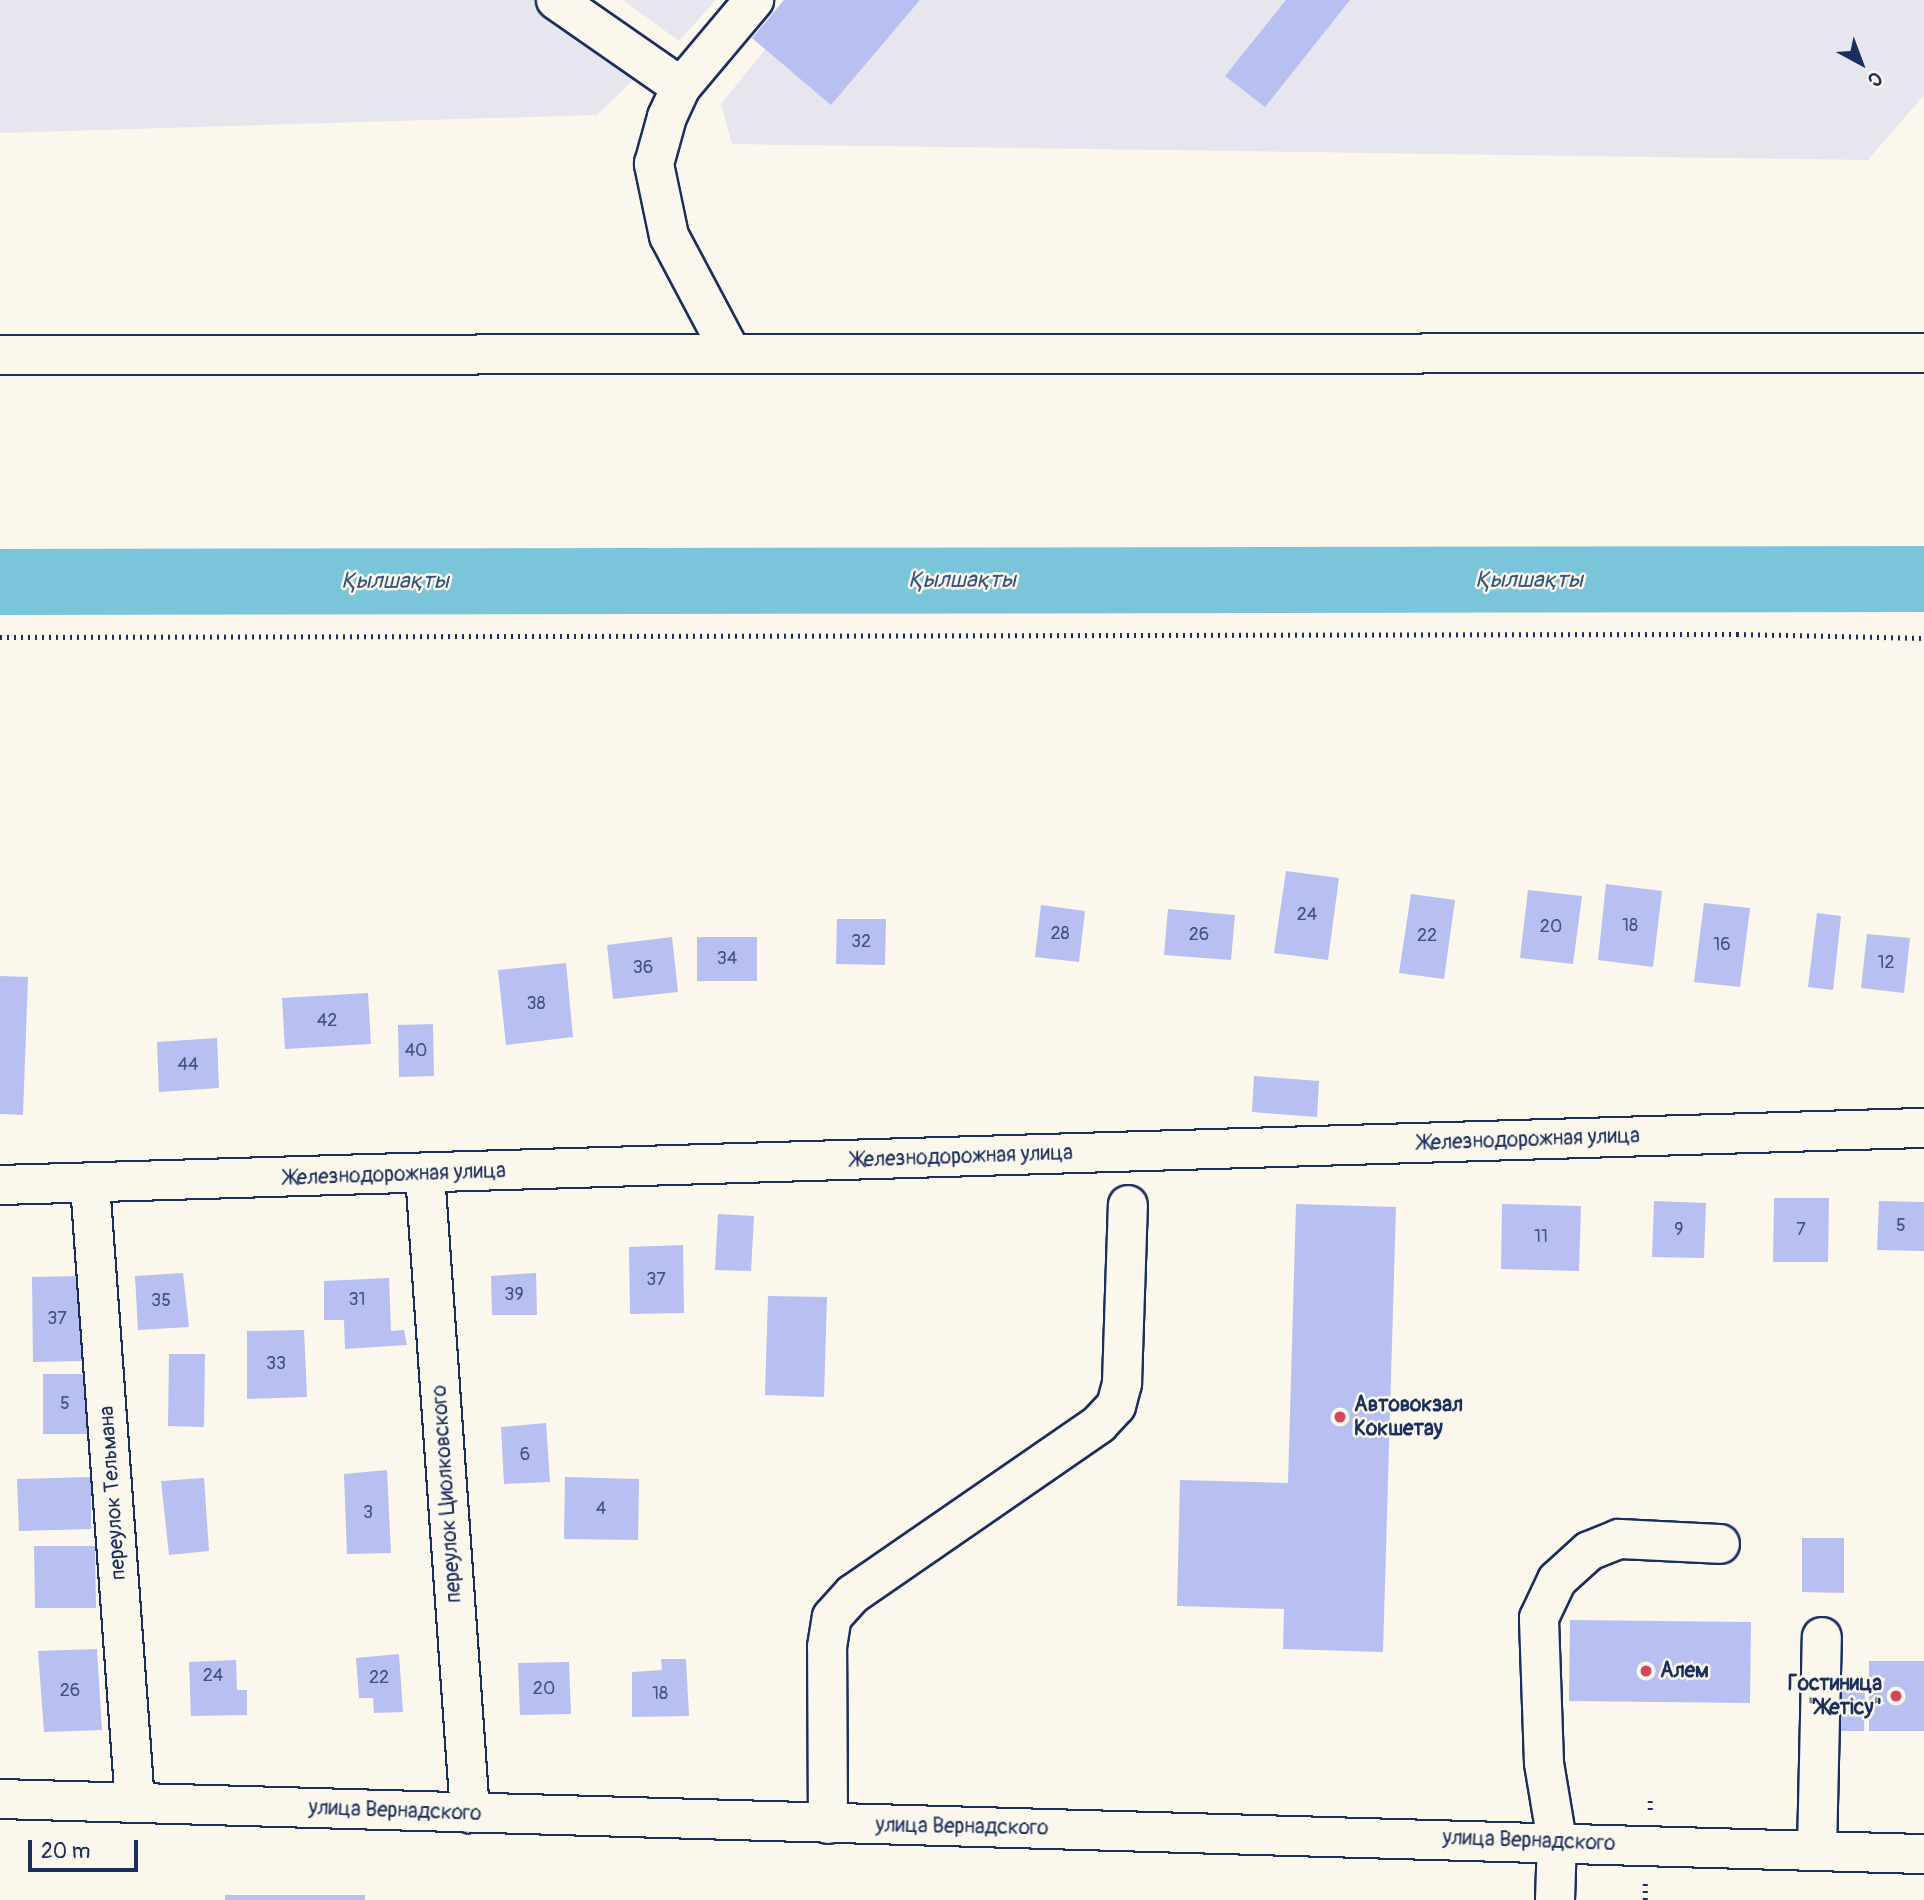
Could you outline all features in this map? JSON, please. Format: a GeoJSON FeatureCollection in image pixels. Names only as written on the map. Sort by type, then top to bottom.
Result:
{"type":"FeatureCollection","features":[{"type":"Feature","properties":{"kind":"street"},"geometry":{"type":"LineString","coordinates":[[556,0],[681,88]]}},
{"type":"Feature","properties":{"kind":"street"},"geometry":{"type":"LineString","coordinates":[[731,353],[669,236],[656,182],[657,147],[681,88],[754,0]]}},
{"type":"Feature","properties":{"kind":"street"},"geometry":{"type":"LineString","coordinates":[[0,355],[1924,353]]}},
{"type":"Feature","properties":{"kind":"street","name":"Железнодорожная улица"},"geometry":{"type":"LineString","coordinates":[[0,1185],[90,1185],[1924,1128]]}},
{"type":"Feature","properties":{"kind":"street","name":"переулок Циолковского"},"geometry":{"type":"LineString","coordinates":[[425,1174],[470,1813]]}},
{"type":"Feature","properties":{"kind":"street","name":"переулок Тельмана"},"geometry":{"type":"LineString","coordinates":[[90,1185],[135,1802]]}},
{"type":"Feature","properties":{"kind":"street"},"geometry":{"type":"LineString","coordinates":[[828,1824],[827,1647],[832,1617],[853,1594],[1099,1424],[1116,1406],[1122,1383],[1128,1205]]}},
{"type":"Feature","properties":{"kind":"street"},"geometry":{"type":"LineString","coordinates":[[1555,1900],[1557,1841],[1544,1763],[1539,1618],[1557,1580],[1589,1550],[1619,1539],[1720,1544]]}},
{"type":"Feature","properties":{"kind":"street"},"geometry":{"type":"LineString","coordinates":[[1817,1850],[1822,1637]]}},
{"type":"Feature","properties":{"kind":"street","name":"улица Вернадского"},"geometry":{"type":"LineString","coordinates":[[0,1799],[828,1824],[1557,1841],[1924,1854]]}},
{"type":"Feature","properties":{"kind":"path"},"geometry":{"type":"LineString","coordinates":[[0,637],[1737,634],[1924,638]]}},
{"type":"Feature","properties":{"kind":"path"},"geometry":{"type":"LineString","coordinates":[[1645,1891],[1645,1900]]}},
{"type":"Feature","properties":{"kind":"shaded area"},"geometry":{"type":"Polygon","coordinates":[[[0,0],[583,0],[659,55],[597,115],[0,133],[0,0]]]}},
{"type":"Feature","properties":{"kind":"shaded area"},"geometry":{"type":"Polygon","coordinates":[[[623,0],[716,0],[679,41],[623,0]]]}},
{"type":"Feature","properties":{"kind":"shaded area"},"geometry":{"type":"Polygon","coordinates":[[[805,0],[1924,0],[1924,95],[1868,160],[732,144],[721,104],[805,0]]]}},
{"type":"Feature","properties":{"kind":"building"},"geometry":{"type":"Polygon","coordinates":[[[784,0],[920,0],[831,105],[752,38],[784,0]]]}},
{"type":"Feature","properties":{"kind":"building"},"geometry":{"type":"Polygon","coordinates":[[[1286,0],[1350,0],[1265,107],[1225,76],[1286,0]]]}},
{"type":"Feature","properties":{"kind":"building"},"geometry":{"type":"Polygon","coordinates":[[[1286,871],[1339,878],[1328,960],[1274,953],[1286,871]]]}},
{"type":"Feature","properties":{"kind":"building"},"geometry":{"type":"Polygon","coordinates":[[[1606,884],[1662,891],[1653,967],[1598,960],[1606,884]]]}},
{"type":"Feature","properties":{"kind":"building"},"geometry":{"type":"Polygon","coordinates":[[[1528,890],[1582,896],[1573,964],[1520,958],[1528,890]]]}},
{"type":"Feature","properties":{"kind":"building"},"geometry":{"type":"Polygon","coordinates":[[[1411,894],[1455,900],[1444,979],[1399,973],[1411,894]]]}},
{"type":"Feature","properties":{"kind":"building"},"geometry":{"type":"Polygon","coordinates":[[[1704,903],[1750,908],[1740,987],[1694,982],[1704,903]]]}},
{"type":"Feature","properties":{"kind":"building"},"geometry":{"type":"Polygon","coordinates":[[[1041,905],[1085,911],[1079,962],[1035,957],[1041,905]]]}},
{"type":"Feature","properties":{"kind":"building"},"geometry":{"type":"Polygon","coordinates":[[[1168,909],[1235,915],[1231,960],[1164,955],[1168,909]]]}},
{"type":"Feature","properties":{"kind":"building"},"geometry":{"type":"Polygon","coordinates":[[[1817,913],[1841,916],[1833,990],[1808,987],[1817,913]]]}},
{"type":"Feature","properties":{"kind":"building"},"geometry":{"type":"Polygon","coordinates":[[[837,919],[886,919],[885,965],[836,964],[837,919]]]}},
{"type":"Feature","properties":{"kind":"building"},"geometry":{"type":"Polygon","coordinates":[[[1867,934],[1910,938],[1904,993],[1861,988],[1867,934]]]}},
{"type":"Feature","properties":{"kind":"building"},"geometry":{"type":"Polygon","coordinates":[[[672,937],[678,992],[613,999],[607,945],[672,937]]]}},
{"type":"Feature","properties":{"kind":"building"},"geometry":{"type":"Polygon","coordinates":[[[697,937],[757,937],[757,981],[697,981],[697,937]]]}},
{"type":"Feature","properties":{"kind":"building"},"geometry":{"type":"Polygon","coordinates":[[[566,963],[573,1037],[506,1045],[498,970],[566,963]]]}},
{"type":"Feature","properties":{"kind":"building"},"geometry":{"type":"Polygon","coordinates":[[[0,976],[28,977],[23,1115],[0,1114],[0,976]]]}},
{"type":"Feature","properties":{"kind":"building"},"geometry":{"type":"Polygon","coordinates":[[[368,993],[371,1044],[285,1049],[282,998],[368,993]]]}},
{"type":"Feature","properties":{"kind":"building"},"geometry":{"type":"Polygon","coordinates":[[[433,1024],[434,1076],[399,1077],[398,1025],[433,1024]]]}},
{"type":"Feature","properties":{"kind":"building"},"geometry":{"type":"Polygon","coordinates":[[[217,1038],[219,1088],[159,1092],[157,1042],[217,1038]]]}},
{"type":"Feature","properties":{"kind":"building"},"geometry":{"type":"Polygon","coordinates":[[[1254,1076],[1319,1081],[1317,1117],[1252,1112],[1254,1076]]]}},
{"type":"Feature","properties":{"kind":"building"},"geometry":{"type":"Polygon","coordinates":[[[1774,1198],[1829,1198],[1828,1262],[1773,1262],[1774,1198]]]}},
{"type":"Feature","properties":{"kind":"building"},"geometry":{"type":"Polygon","coordinates":[[[1654,1201],[1706,1203],[1704,1258],[1652,1257],[1654,1201]]]}},
{"type":"Feature","properties":{"kind":"building"},"geometry":{"type":"Polygon","coordinates":[[[1879,1201],[1924,1202],[1924,1251],[1877,1250],[1879,1201]]]}},
{"type":"Feature","properties":{"kind":"building","name":"Автовокзал Кокшетау"},"geometry":{"type":"Polygon","coordinates":[[[1296,1204],[1396,1207],[1383,1652],[1283,1649],[1284,1609],[1177,1606],[1180,1480],[1288,1483],[1296,1204]]]}},
{"type":"Feature","properties":{"kind":"building"},"geometry":{"type":"Polygon","coordinates":[[[1502,1204],[1581,1206],[1579,1271],[1501,1269],[1502,1204]]]}},
{"type":"Feature","properties":{"kind":"building"},"geometry":{"type":"Polygon","coordinates":[[[718,1214],[754,1216],[751,1271],[715,1270],[718,1214]]]}},
{"type":"Feature","properties":{"kind":"building"},"geometry":{"type":"Polygon","coordinates":[[[683,1245],[684,1313],[630,1314],[629,1247],[683,1245]]]}},
{"type":"Feature","properties":{"kind":"building"},"geometry":{"type":"Polygon","coordinates":[[[183,1273],[189,1327],[138,1330],[135,1276],[183,1273]]]}},
{"type":"Feature","properties":{"kind":"building"},"geometry":{"type":"Polygon","coordinates":[[[536,1273],[537,1315],[492,1315],[491,1276],[536,1273]]]}},
{"type":"Feature","properties":{"kind":"building"},"geometry":{"type":"Polygon","coordinates":[[[81,1276],[83,1361],[33,1362],[32,1277],[81,1276]]]}},
{"type":"Feature","properties":{"kind":"building"},"geometry":{"type":"Polygon","coordinates":[[[389,1278],[391,1331],[404,1330],[407,1345],[345,1349],[344,1320],[324,1320],[324,1281],[389,1278]]]}},
{"type":"Feature","properties":{"kind":"building"},"geometry":{"type":"Polygon","coordinates":[[[768,1296],[827,1297],[824,1397],[765,1395],[768,1296]]]}},
{"type":"Feature","properties":{"kind":"building"},"geometry":{"type":"Polygon","coordinates":[[[304,1330],[307,1397],[247,1399],[247,1331],[304,1330]]]}},
{"type":"Feature","properties":{"kind":"building"},"geometry":{"type":"Polygon","coordinates":[[[169,1354],[205,1354],[204,1427],[168,1426],[169,1354]]]}},
{"type":"Feature","properties":{"kind":"building"},"geometry":{"type":"Polygon","coordinates":[[[43,1374],[87,1374],[87,1434],[43,1434],[43,1374]]]}},
{"type":"Feature","properties":{"kind":"building"},"geometry":{"type":"Polygon","coordinates":[[[546,1423],[550,1482],[504,1484],[501,1427],[546,1423]]]}},
{"type":"Feature","properties":{"kind":"building"},"geometry":{"type":"Polygon","coordinates":[[[387,1470],[391,1553],[347,1554],[344,1474],[387,1470]]]}},
{"type":"Feature","properties":{"kind":"building"},"geometry":{"type":"Polygon","coordinates":[[[91,1477],[91,1529],[19,1531],[17,1479],[91,1477]]]}},
{"type":"Feature","properties":{"kind":"building"},"geometry":{"type":"Polygon","coordinates":[[[565,1477],[639,1479],[638,1540],[564,1539],[565,1477]]]}},
{"type":"Feature","properties":{"kind":"building"},"geometry":{"type":"Polygon","coordinates":[[[204,1478],[209,1551],[169,1555],[161,1481],[204,1478]]]}},
{"type":"Feature","properties":{"kind":"building"},"geometry":{"type":"Polygon","coordinates":[[[1802,1538],[1844,1538],[1844,1593],[1802,1592],[1802,1538]]]}},
{"type":"Feature","properties":{"kind":"building"},"geometry":{"type":"Polygon","coordinates":[[[34,1546],[95,1546],[96,1608],[35,1608],[34,1546]]]}},
{"type":"Feature","properties":{"kind":"building"},"geometry":{"type":"Polygon","coordinates":[[[1570,1620],[1751,1622],[1750,1703],[1569,1701],[1570,1620]]]}},
{"type":"Feature","properties":{"kind":"building"},"geometry":{"type":"Polygon","coordinates":[[[97,1649],[102,1730],[44,1732],[38,1651],[97,1649]]]}},
{"type":"Feature","properties":{"kind":"building"},"geometry":{"type":"Polygon","coordinates":[[[399,1654],[403,1712],[374,1713],[373,1698],[359,1698],[356,1658],[399,1654]]]}},
{"type":"Feature","properties":{"kind":"building"},"geometry":{"type":"Polygon","coordinates":[[[661,1659],[686,1659],[689,1716],[632,1717],[632,1672],[662,1670],[661,1659]]]}},
{"type":"Feature","properties":{"kind":"building"},"geometry":{"type":"Polygon","coordinates":[[[236,1660],[237,1690],[247,1690],[247,1715],[191,1716],[189,1662],[236,1660]]]}},
{"type":"Feature","properties":{"kind":"building","name":"Гостиница \"Жетісу\""},"geometry":{"type":"Polygon","coordinates":[[[1869,1661],[1924,1661],[1924,1731],[1869,1731],[1869,1661]]]}},
{"type":"Feature","properties":{"kind":"building"},"geometry":{"type":"Polygon","coordinates":[[[569,1662],[571,1714],[520,1715],[518,1663],[569,1662]]]}},
{"type":"Feature","properties":{"kind":"building"},"geometry":{"type":"Polygon","coordinates":[[[1834,1688],[1865,1688],[1864,1731],[1834,1731],[1834,1688]]]}},
{"type":"Feature","properties":{"kind":"building"},"geometry":{"type":"Polygon","coordinates":[[[225,1895],[365,1895],[365,1900],[225,1900],[225,1895]]]}},
{"type":"Feature","properties":{"kind":"waterway","name":"Қылшақты"},"geometry":{"type":"LineString","coordinates":[[0,582],[1924,579]]}},
{"type":"Feature","properties":{"kind":"place","name":"Автовокзал Кокшетау"},"geometry":{"type":"Point","coordinates":[1340,1417]}},
{"type":"Feature","properties":{"kind":"place","name":"Алем"},"geometry":{"type":"Point","coordinates":[1646,1671]}},
{"type":"Feature","properties":{"kind":"place","name":"Гостиница \"Жетісу\""},"geometry":{"type":"Point","coordinates":[1896,1696]}}]}
